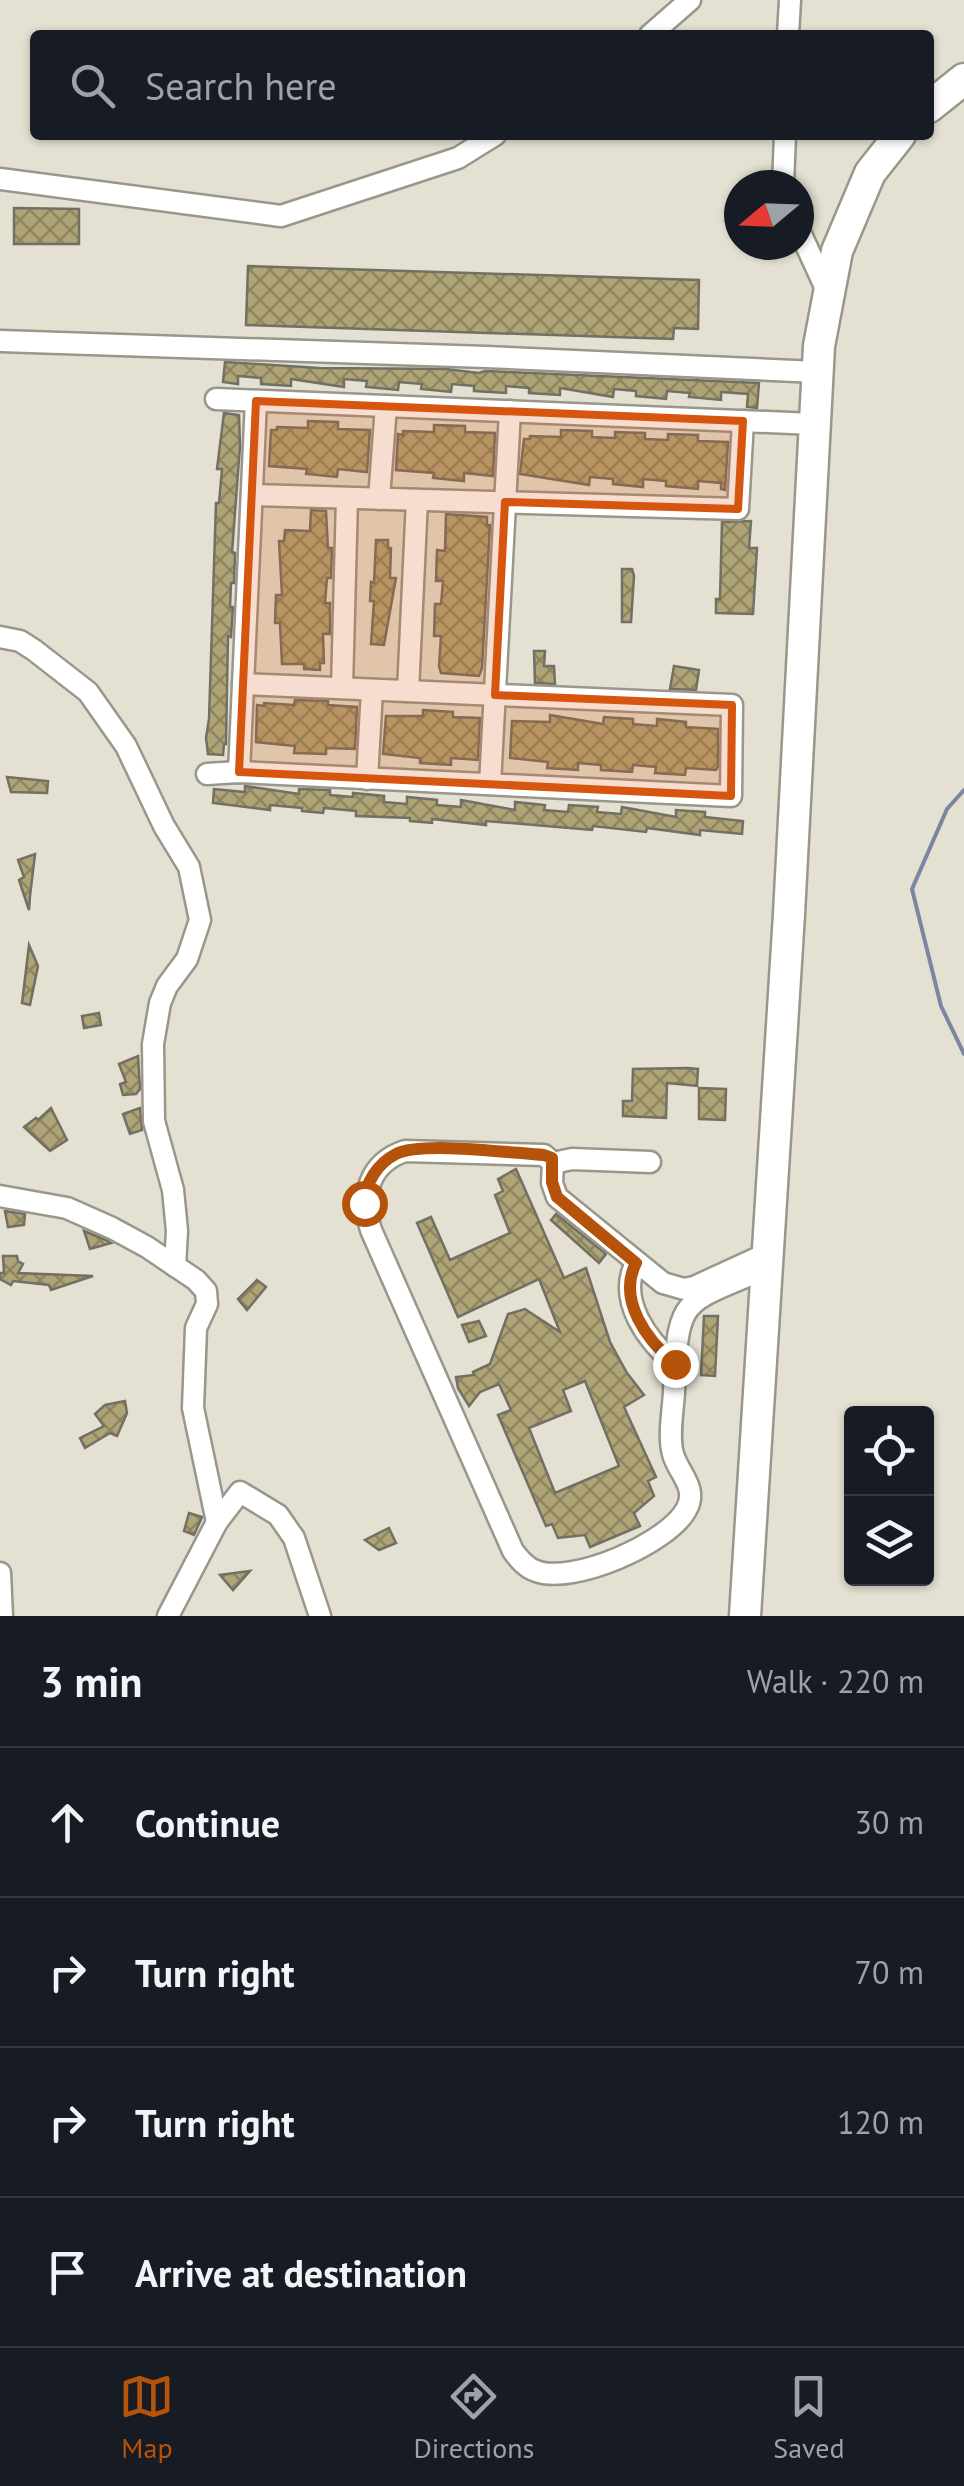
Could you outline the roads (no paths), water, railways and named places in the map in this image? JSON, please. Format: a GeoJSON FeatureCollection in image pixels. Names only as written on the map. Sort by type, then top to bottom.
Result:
{"type":"FeatureCollection","features":[{"type":"Feature","properties":{"kind":"highway"},"geometry":{"type":"LineString","coordinates":[[934,103],[964,79]]}},
{"type":"Feature","properties":{"kind":"highway"},"geometry":{"type":"LineString","coordinates":[[745,1616],[817,372],[837,251],[870,174],[896,140]]}},
{"type":"Feature","properties":{"kind":"street"},"geometry":{"type":"LineString","coordinates":[[656,30],[690,0]]}},
{"type":"Feature","properties":{"kind":"street"},"geometry":{"type":"LineString","coordinates":[[788,30],[790,0]]}},
{"type":"Feature","properties":{"kind":"street"},"geometry":{"type":"LineString","coordinates":[[0,179],[281,216],[458,158],[486,140]]}},
{"type":"Feature","properties":{"kind":"street"},"geometry":{"type":"LineString","coordinates":[[784,170],[785,140]]}},
{"type":"Feature","properties":{"kind":"street"},"geometry":{"type":"LineString","coordinates":[[812,260],[828,295]]}},
{"type":"Feature","properties":{"kind":"street"},"geometry":{"type":"LineString","coordinates":[[0,341],[817,372]]}},
{"type":"Feature","properties":{"kind":"street"},"geometry":{"type":"LineString","coordinates":[[216,399],[814,424]]}},
{"type":"Feature","properties":{"kind":"street"},"geometry":{"type":"LineString","coordinates":[[239,772],[256,401]]}},
{"type":"Feature","properties":{"kind":"street"},"geometry":{"type":"LineString","coordinates":[[380,498],[386,406]]}},
{"type":"Feature","properties":{"kind":"street"},"geometry":{"type":"LineString","coordinates":[[490,784],[510,412]]}},
{"type":"Feature","properties":{"kind":"street"},"geometry":{"type":"LineString","coordinates":[[252,495],[738,509],[743,421]]}},
{"type":"Feature","properties":{"kind":"street"},"geometry":{"type":"LineString","coordinates":[[342,688],[347,498]]}},
{"type":"Feature","properties":{"kind":"street"},"geometry":{"type":"LineString","coordinates":[[408,691],[417,500]]}},
{"type":"Feature","properties":{"kind":"street"},"geometry":{"type":"LineString","coordinates":[[0,637],[20,641],[88,692],[126,746],[188,867],[200,920],[186,959],[160,1002],[154,1044],[154,1122],[172,1190],[175,1266]]}},
{"type":"Feature","properties":{"kind":"street"},"geometry":{"type":"LineString","coordinates":[[206,774],[239,772],[731,796],[732,706],[243,684]]}},
{"type":"Feature","properties":{"kind":"street"},"geometry":{"type":"LineString","coordinates":[[367,778],[372,690]]}},
{"type":"Feature","properties":{"kind":"street"},"geometry":{"type":"LineString","coordinates":[[650,1162],[553,1162],[544,1155],[405,1151],[377,1168],[365,1192],[371,1230],[513,1551],[522,1563],[538,1573],[604,1564],[638,1550],[669,1530],[686,1511],[690,1490],[672,1450],[680,1320],[698,1296],[768,1261]]}},
{"type":"Feature","properties":{"kind":"street"},"geometry":{"type":"LineString","coordinates":[[553,1162],[552,1182],[557,1197],[663,1283],[684,1289],[768,1261]]}},
{"type":"Feature","properties":{"kind":"street"},"geometry":{"type":"LineString","coordinates":[[0,1196],[67,1208],[112,1228],[175,1266],[206,1291],[207,1304],[196,1328],[193,1408],[218,1522]]}},
{"type":"Feature","properties":{"kind":"street"},"geometry":{"type":"LineString","coordinates":[[636,1263],[628,1284],[636,1314],[647,1335],[675,1364]]}},
{"type":"Feature","properties":{"kind":"street"},"geometry":{"type":"LineString","coordinates":[[168,1616],[218,1522],[240,1492],[278,1515],[294,1538],[320,1616]]}},
{"type":"Feature","properties":{"kind":"street"},"geometry":{"type":"LineString","coordinates":[[0,1573],[2,1616]]}},
{"type":"Feature","properties":{"kind":"waterway"},"geometry":{"type":"LineString","coordinates":[[964,790],[947,809],[912,889],[941,1006],[964,1054]]}}]}
